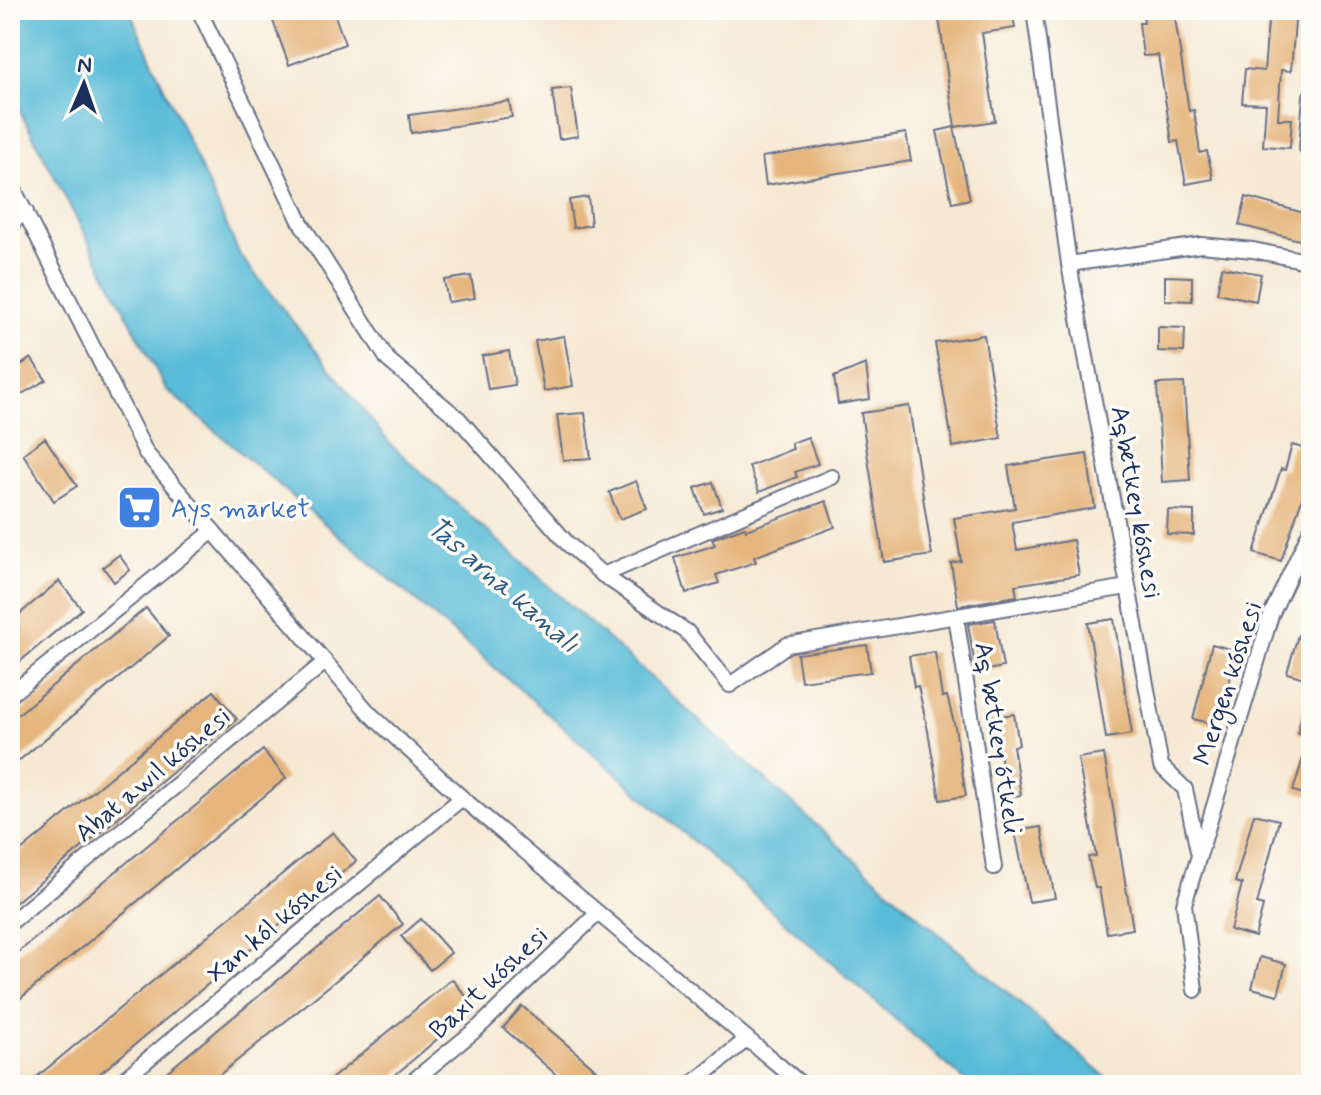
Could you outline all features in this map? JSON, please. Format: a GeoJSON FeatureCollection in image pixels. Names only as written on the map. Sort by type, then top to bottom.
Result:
{"type":"FeatureCollection","features":[{"type":"Feature","properties":{"kind":"street"},"geometry":{"type":"LineString","coordinates":[[199,10],[301,223],[388,360],[459,419],[567,543],[603,575],[832,477]]}},
{"type":"Feature","properties":{"kind":"street","name":"Aqbetkey kóshesi"},"geometry":{"type":"LineString","coordinates":[[1034,10],[1069,264],[1161,766],[1185,789],[1199,856],[1184,904],[1195,990]]}},
{"type":"Feature","properties":{"kind":"street"},"geometry":{"type":"LineString","coordinates":[[1307,148],[1311,96]]}},
{"type":"Feature","properties":{"kind":"street"},"geometry":{"type":"LineString","coordinates":[[10,182],[146,453],[370,714],[462,798],[802,1085]]}},
{"type":"Feature","properties":{"kind":"street"},"geometry":{"type":"LineString","coordinates":[[10,224],[26,212]]}},
{"type":"Feature","properties":{"kind":"street"},"geometry":{"type":"LineString","coordinates":[[1069,264],[1201,245],[1253,250],[1311,262]]}},
{"type":"Feature","properties":{"kind":"street","name":"Mergen kóshesi"},"geometry":{"type":"LineString","coordinates":[[1199,856],[1271,615],[1311,529]]}},
{"type":"Feature","properties":{"kind":"street"},"geometry":{"type":"LineString","coordinates":[[10,695],[213,531]]}},
{"type":"Feature","properties":{"kind":"street","name":"Aq betkey ótkeli"},"geometry":{"type":"LineString","coordinates":[[603,575],[687,632],[730,685],[787,645],[1127,587]]}},
{"type":"Feature","properties":{"kind":"street","name":"Aq betkey ótkeli"},"geometry":{"type":"LineString","coordinates":[[956,616],[994,867]]}},
{"type":"Feature","properties":{"kind":"street","name":"Abat awıl kóshesi"},"geometry":{"type":"LineString","coordinates":[[10,923],[325,662]]}},
{"type":"Feature","properties":{"kind":"street","name":"Xan kól kóshesi"},"geometry":{"type":"LineString","coordinates":[[117,1085],[462,798]]}},
{"type":"Feature","properties":{"kind":"street","name":"Baxıt kóshesi"},"geometry":{"type":"LineString","coordinates":[[408,1085],[479,1027],[598,913]]}},
{"type":"Feature","properties":{"kind":"street"},"geometry":{"type":"LineString","coordinates":[[691,1085],[747,1039]]}},
{"type":"Feature","properties":{"kind":"water","name":"Tas arna kanalı"},"geometry":{"type":"Polygon","coordinates":[[[10,10],[129,10],[240,255],[392,446],[910,909],[1115,1085],[970,1085],[522,691],[166,389],[10,92],[10,10]]]}},
{"type":"Feature","properties":{"kind":"building"},"geometry":{"type":"Polygon","coordinates":[[[269,10],[333,10],[345,44],[289,65],[269,10]]]}},
{"type":"Feature","properties":{"kind":"building"},"geometry":{"type":"Polygon","coordinates":[[[1012,10],[1015,28],[982,33],[995,121],[955,127],[938,12],[1012,10]]]}},
{"type":"Feature","properties":{"kind":"building"},"geometry":{"type":"Polygon","coordinates":[[[1143,10],[1169,10],[1170,19],[1175,18],[1189,111],[1194,110],[1200,153],[1207,151],[1213,179],[1186,184],[1178,141],[1172,142],[1158,55],[1143,56],[1139,23],[1144,23],[1143,10]]]}},
{"type":"Feature","properties":{"kind":"building"},"geometry":{"type":"Polygon","coordinates":[[[1269,10],[1296,10],[1291,71],[1281,70],[1278,119],[1292,119],[1290,148],[1263,146],[1266,104],[1242,103],[1245,69],[1264,71],[1269,10]]]}},
{"type":"Feature","properties":{"kind":"building"},"geometry":{"type":"Polygon","coordinates":[[[571,88],[578,136],[559,139],[552,90],[571,88]]]}},
{"type":"Feature","properties":{"kind":"building"},"geometry":{"type":"Polygon","coordinates":[[[509,101],[512,117],[411,133],[409,115],[509,101]]]}},
{"type":"Feature","properties":{"kind":"building"},"geometry":{"type":"Polygon","coordinates":[[[954,127],[970,199],[952,203],[937,131],[954,127]]]}},
{"type":"Feature","properties":{"kind":"building"},"geometry":{"type":"Polygon","coordinates":[[[906,133],[911,161],[766,185],[762,157],[906,133]]]}},
{"type":"Feature","properties":{"kind":"building"},"geometry":{"type":"Polygon","coordinates":[[[588,197],[591,225],[573,228],[569,200],[588,197]]]}},
{"type":"Feature","properties":{"kind":"building"},"geometry":{"type":"Polygon","coordinates":[[[1246,197],[1311,215],[1311,243],[1239,225],[1246,197]]]}},
{"type":"Feature","properties":{"kind":"building"},"geometry":{"type":"Polygon","coordinates":[[[1222,267],[1261,274],[1256,301],[1217,293],[1222,267]]]}},
{"type":"Feature","properties":{"kind":"building"},"geometry":{"type":"Polygon","coordinates":[[[471,276],[475,298],[448,302],[444,280],[471,276]]]}},
{"type":"Feature","properties":{"kind":"building"},"geometry":{"type":"Polygon","coordinates":[[[1165,276],[1192,277],[1192,301],[1165,300],[1165,276]]]}},
{"type":"Feature","properties":{"kind":"building"},"geometry":{"type":"Polygon","coordinates":[[[1158,327],[1185,328],[1184,352],[1158,351],[1158,327]]]}},
{"type":"Feature","properties":{"kind":"building"},"geometry":{"type":"Polygon","coordinates":[[[984,335],[1001,438],[953,447],[935,343],[984,335]]]}},
{"type":"Feature","properties":{"kind":"building"},"geometry":{"type":"Polygon","coordinates":[[[564,336],[573,386],[544,391],[535,341],[564,336]]]}},
{"type":"Feature","properties":{"kind":"building"},"geometry":{"type":"Polygon","coordinates":[[[509,351],[515,385],[488,389],[482,356],[509,351]]]}},
{"type":"Feature","properties":{"kind":"building"},"geometry":{"type":"Polygon","coordinates":[[[31,358],[46,380],[10,401],[10,373],[31,358]]]}},
{"type":"Feature","properties":{"kind":"building"},"geometry":{"type":"Polygon","coordinates":[[[866,364],[870,399],[838,404],[834,377],[866,364]]]}},
{"type":"Feature","properties":{"kind":"building"},"geometry":{"type":"Polygon","coordinates":[[[1184,383],[1190,480],[1162,482],[1157,384],[1184,383]]]}},
{"type":"Feature","properties":{"kind":"building"},"geometry":{"type":"Polygon","coordinates":[[[909,406],[932,555],[884,562],[861,413],[909,406]]]}},
{"type":"Feature","properties":{"kind":"building"},"geometry":{"type":"Polygon","coordinates":[[[585,413],[591,458],[563,460],[557,415],[585,413]]]}},
{"type":"Feature","properties":{"kind":"building"},"geometry":{"type":"Polygon","coordinates":[[[808,437],[818,464],[795,472],[797,477],[759,492],[749,466],[793,449],[791,443],[808,437]]]}},
{"type":"Feature","properties":{"kind":"building"},"geometry":{"type":"Polygon","coordinates":[[[45,438],[77,486],[54,501],[23,454],[45,438]]]}},
{"type":"Feature","properties":{"kind":"building"},"geometry":{"type":"Polygon","coordinates":[[[1292,445],[1311,450],[1311,472],[1281,561],[1254,553],[1281,469],[1285,470],[1292,445]]]}},
{"type":"Feature","properties":{"kind":"building"},"geometry":{"type":"Polygon","coordinates":[[[1087,454],[1095,508],[1012,522],[1017,550],[1073,540],[1079,575],[1015,585],[1017,596],[958,606],[951,563],[961,561],[954,518],[1015,508],[1008,466],[1087,454]]]}},
{"type":"Feature","properties":{"kind":"building"},"geometry":{"type":"Polygon","coordinates":[[[636,481],[647,509],[620,519],[609,492],[636,481]]]}},
{"type":"Feature","properties":{"kind":"building"},"geometry":{"type":"Polygon","coordinates":[[[713,482],[722,508],[704,514],[695,488],[713,482]]]}},
{"type":"Feature","properties":{"kind":"building"},"geometry":{"type":"Polygon","coordinates":[[[826,501],[835,527],[754,557],[756,562],[716,575],[719,583],[686,593],[675,558],[715,545],[712,539],[725,534],[745,527],[746,530],[826,501]]]}},
{"type":"Feature","properties":{"kind":"building"},"geometry":{"type":"Polygon","coordinates":[[[1168,510],[1194,511],[1194,535],[1167,534],[1168,510]]]}},
{"type":"Feature","properties":{"kind":"building"},"geometry":{"type":"Polygon","coordinates":[[[119,555],[130,570],[114,582],[103,567],[119,555]]]}},
{"type":"Feature","properties":{"kind":"building"},"geometry":{"type":"Polygon","coordinates":[[[59,581],[82,609],[17,664],[10,655],[10,622],[59,581]]]}},
{"type":"Feature","properties":{"kind":"building"},"geometry":{"type":"Polygon","coordinates":[[[146,608],[169,636],[10,768],[10,721],[146,608]]]}},
{"type":"Feature","properties":{"kind":"building"},"geometry":{"type":"Polygon","coordinates":[[[1114,619],[1132,734],[1106,738],[1088,623],[1114,619]]]}},
{"type":"Feature","properties":{"kind":"building"},"geometry":{"type":"Polygon","coordinates":[[[995,620],[1003,667],[976,672],[968,624],[995,620]]]}},
{"type":"Feature","properties":{"kind":"building"},"geometry":{"type":"Polygon","coordinates":[[[1298,635],[1311,639],[1311,680],[1287,673],[1298,635]]]}},
{"type":"Feature","properties":{"kind":"building"},"geometry":{"type":"Polygon","coordinates":[[[1212,644],[1237,651],[1219,725],[1193,719],[1212,644]]]}},
{"type":"Feature","properties":{"kind":"building"},"geometry":{"type":"Polygon","coordinates":[[[867,645],[871,672],[801,681],[797,654],[867,645]]]}},
{"type":"Feature","properties":{"kind":"building"},"geometry":{"type":"Polygon","coordinates":[[[935,652],[942,697],[947,696],[955,727],[966,796],[940,800],[928,731],[918,686],[914,687],[909,656],[935,652]]]}},
{"type":"Feature","properties":{"kind":"building"},"geometry":{"type":"Polygon","coordinates":[[[214,691],[237,719],[10,907],[10,860],[214,691]]]}},
{"type":"Feature","properties":{"kind":"building"},"geometry":{"type":"Polygon","coordinates":[[[1307,696],[1311,696],[1311,737],[1297,733],[1307,696]]]}},
{"type":"Feature","properties":{"kind":"building"},"geometry":{"type":"Polygon","coordinates":[[[1014,714],[1019,745],[1013,746],[1021,795],[1008,797],[999,748],[993,750],[988,718],[1014,714]]]}},
{"type":"Feature","properties":{"kind":"building"},"geometry":{"type":"Polygon","coordinates":[[[1308,742],[1311,742],[1311,796],[1293,791],[1308,742]]]}},
{"type":"Feature","properties":{"kind":"building"},"geometry":{"type":"Polygon","coordinates":[[[263,750],[286,778],[10,1007],[10,959],[263,750]]]}},
{"type":"Feature","properties":{"kind":"building"},"geometry":{"type":"Polygon","coordinates":[[[1104,754],[1133,929],[1107,933],[1099,888],[1095,888],[1088,857],[1096,856],[1078,758],[1104,754]]]}},
{"type":"Feature","properties":{"kind":"building"},"geometry":{"type":"Polygon","coordinates":[[[1254,814],[1279,820],[1257,904],[1263,906],[1255,937],[1230,930],[1242,884],[1235,882],[1254,814]]]}},
{"type":"Feature","properties":{"kind":"building"},"geometry":{"type":"Polygon","coordinates":[[[1041,827],[1055,898],[1029,902],[1015,831],[1041,827]]]}},
{"type":"Feature","properties":{"kind":"building"},"geometry":{"type":"Polygon","coordinates":[[[333,832],[356,861],[282,923],[86,1085],[27,1085],[333,832]]]}},
{"type":"Feature","properties":{"kind":"building"},"geometry":{"type":"Polygon","coordinates":[[[380,896],[403,924],[329,986],[207,1085],[151,1085],[380,896]]]}},
{"type":"Feature","properties":{"kind":"building"},"geometry":{"type":"Polygon","coordinates":[[[421,919],[451,953],[430,970],[401,936],[421,919]]]}},
{"type":"Feature","properties":{"kind":"building"},"geometry":{"type":"Polygon","coordinates":[[[1260,957],[1286,964],[1278,995],[1252,988],[1260,957]]]}},
{"type":"Feature","properties":{"kind":"building"},"geometry":{"type":"Polygon","coordinates":[[[452,979],[475,1007],[401,1070],[382,1085],[324,1085],[452,979]]]}},
{"type":"Feature","properties":{"kind":"building"},"geometry":{"type":"Polygon","coordinates":[[[522,1006],[610,1085],[568,1085],[503,1028],[522,1006]]]}},
{"type":"Feature","properties":{"kind":"place","name":"Ays market"},"geometry":{"type":"Point","coordinates":[140,508]}}]}
